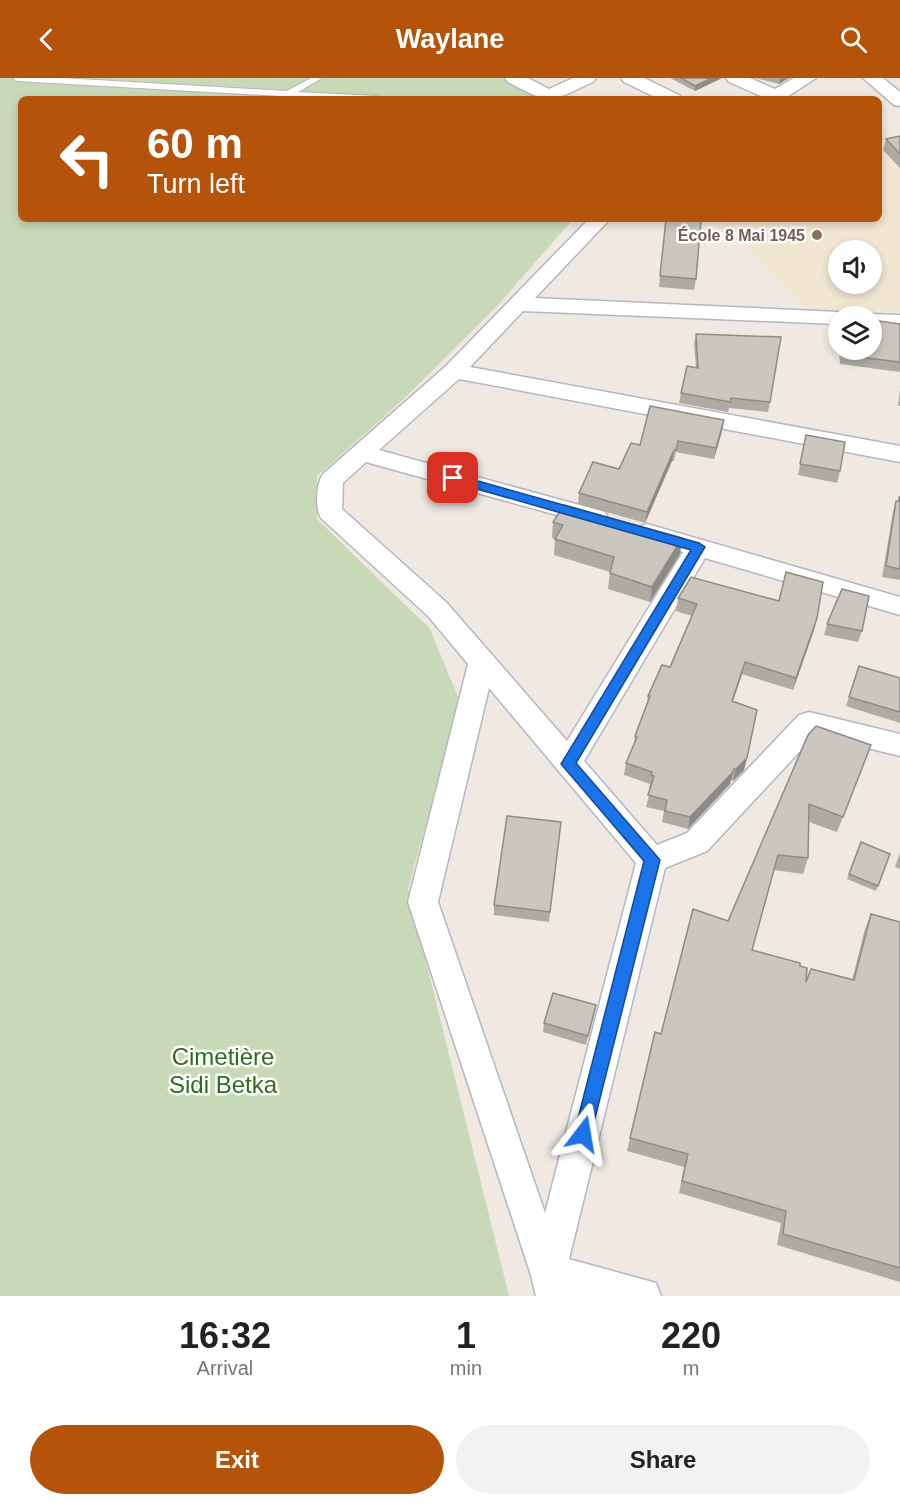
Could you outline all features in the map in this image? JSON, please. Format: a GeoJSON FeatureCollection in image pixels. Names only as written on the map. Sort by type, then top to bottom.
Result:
{"type":"FeatureCollection","features":[{"type":"Feature","properties":{"kind":"street"},"geometry":{"type":"LineString","coordinates":[[514,78],[549,96],[587,78]]}},
{"type":"Feature","properties":{"kind":"street"},"geometry":{"type":"LineString","coordinates":[[630,78],[668,96]]}},
{"type":"Feature","properties":{"kind":"street"},"geometry":{"type":"LineString","coordinates":[[735,78],[769,96]]}},
{"type":"Feature","properties":{"kind":"street"},"geometry":{"type":"LineString","coordinates":[[776,96],[807,78]]}},
{"type":"Feature","properties":{"kind":"street"},"geometry":{"type":"LineString","coordinates":[[872,78],[900,101]]}},
{"type":"Feature","properties":{"kind":"street"},"geometry":{"type":"LineString","coordinates":[[597,222],[454,371],[331,480],[330,512],[437,609],[652,860]]}},
{"type":"Feature","properties":{"kind":"street"},"geometry":{"type":"LineString","coordinates":[[518,304],[828,318]]}},
{"type":"Feature","properties":{"kind":"street"},"geometry":{"type":"LineString","coordinates":[[882,320],[900,321]]}},
{"type":"Feature","properties":{"kind":"street"},"geometry":{"type":"LineString","coordinates":[[454,371],[900,454]]}},
{"type":"Feature","properties":{"kind":"street"},"geometry":{"type":"LineString","coordinates":[[363,453],[900,606]]}},
{"type":"Feature","properties":{"kind":"street"},"geometry":{"type":"LineString","coordinates":[[568,764],[699,547]]}},
{"type":"Feature","properties":{"kind":"street"},"geometry":{"type":"LineString","coordinates":[[482,663],[423,902],[551,1284]]}},
{"type":"Feature","properties":{"kind":"street"},"geometry":{"type":"LineString","coordinates":[[652,860],[697,842],[809,723],[900,745]]}},
{"type":"Feature","properties":{"kind":"street"},"geometry":{"type":"LineString","coordinates":[[551,1284],[652,860]]}},
{"type":"Feature","properties":{"kind":"street"},"geometry":{"type":"LineString","coordinates":[[551,1284],[643,1296]]}},
{"type":"Feature","properties":{"kind":"lane"},"geometry":{"type":"LineString","coordinates":[[17,78],[68,79],[332,96]]}},
{"type":"Feature","properties":{"kind":"lane"},"geometry":{"type":"LineString","coordinates":[[288,93],[318,78]]}},
{"type":"Feature","properties":{"kind":"shaded area","name":"École 8 Mai 1945"},"geometry":{"type":"Polygon","coordinates":[[[886,129],[900,143],[900,311],[882,311],[882,306],[828,306],[828,310],[808,310],[722,222],[882,222],[882,130],[886,129]]]}},
{"type":"Feature","properties":{"kind":"green space","name":"Cimetière Sidi Betka"},"geometry":{"type":"Polygon","coordinates":[[[0,78],[505,78],[542,96],[18,96],[18,222],[570,222],[498,305],[405,398],[317,476],[317,519],[430,629],[460,702],[408,889],[509,1296],[0,1296],[0,78]]]}},
{"type":"Feature","properties":{"kind":"building"},"geometry":{"type":"Polygon","coordinates":[[[681,78],[712,78],[695,86],[681,78]]]}},
{"type":"Feature","properties":{"kind":"building"},"geometry":{"type":"Polygon","coordinates":[[[900,136],[900,154],[886,139],[900,136]]]}},
{"type":"Feature","properties":{"kind":"building"},"geometry":{"type":"Polygon","coordinates":[[[666,222],[701,222],[696,279],[660,276],[666,222]]]}},
{"type":"Feature","properties":{"kind":"building"},"geometry":{"type":"Polygon","coordinates":[[[882,321],[900,324],[900,362],[882,360],[882,321]]]}},
{"type":"Feature","properties":{"kind":"building"},"geometry":{"type":"Polygon","coordinates":[[[696,334],[781,337],[770,402],[731,398],[730,402],[681,393],[687,366],[698,368],[696,334]]]}},
{"type":"Feature","properties":{"kind":"building"},"geometry":{"type":"Polygon","coordinates":[[[650,406],[724,420],[716,448],[678,441],[647,512],[579,493],[593,462],[619,469],[631,443],[640,445],[650,406]]]}},
{"type":"Feature","properties":{"kind":"building"},"geometry":{"type":"Polygon","coordinates":[[[806,435],[845,442],[840,471],[800,464],[806,435]]]}},
{"type":"Feature","properties":{"kind":"building"},"geometry":{"type":"Polygon","coordinates":[[[899,497],[900,569],[886,566],[896,501],[899,501],[899,497]]]}},
{"type":"Feature","properties":{"kind":"building"},"geometry":{"type":"Polygon","coordinates":[[[564,505],[682,538],[652,587],[610,573],[614,557],[555,539],[563,525],[553,522],[564,505]]]}},
{"type":"Feature","properties":{"kind":"building"},"geometry":{"type":"Polygon","coordinates":[[[786,572],[823,582],[817,618],[796,678],[745,662],[732,701],[757,710],[747,758],[690,817],[665,811],[667,800],[648,795],[654,776],[651,775],[652,772],[626,763],[637,737],[635,736],[650,696],[648,696],[662,665],[670,667],[697,604],[678,598],[691,577],[779,601],[786,572]]]}},
{"type":"Feature","properties":{"kind":"building"},"geometry":{"type":"Polygon","coordinates":[[[842,589],[869,596],[862,631],[827,624],[842,589]]]}},
{"type":"Feature","properties":{"kind":"building"},"geometry":{"type":"Polygon","coordinates":[[[859,666],[900,678],[900,712],[849,697],[859,666]]]}},
{"type":"Feature","properties":{"kind":"building"},"geometry":{"type":"Polygon","coordinates":[[[816,726],[871,745],[843,817],[809,804],[808,858],[778,855],[752,950],[800,963],[800,966],[807,968],[806,982],[811,969],[854,980],[871,914],[900,922],[900,1268],[783,1234],[786,1211],[682,1181],[688,1154],[630,1138],[655,1032],[661,1034],[693,909],[728,921],[808,735],[816,726]]]}},
{"type":"Feature","properties":{"kind":"building"},"geometry":{"type":"Polygon","coordinates":[[[507,816],[561,822],[550,912],[494,905],[507,816]]]}},
{"type":"Feature","properties":{"kind":"building"},"geometry":{"type":"Polygon","coordinates":[[[861,842],[890,854],[878,886],[849,874],[861,842]]]}},
{"type":"Feature","properties":{"kind":"building"},"geometry":{"type":"Polygon","coordinates":[[[553,993],[596,1005],[588,1036],[544,1023],[553,993]]]}},
{"type":"Feature","properties":{"kind":"place","name":"École 8 Mai 1945"},"geometry":{"type":"Point","coordinates":[817,235]}},
{"type":"Feature","properties":{"kind":"route"},"geometry":{"type":"LineString","coordinates":[[453,478],[699,547],[568,764],[652,860],[583,1134]]}}]}
